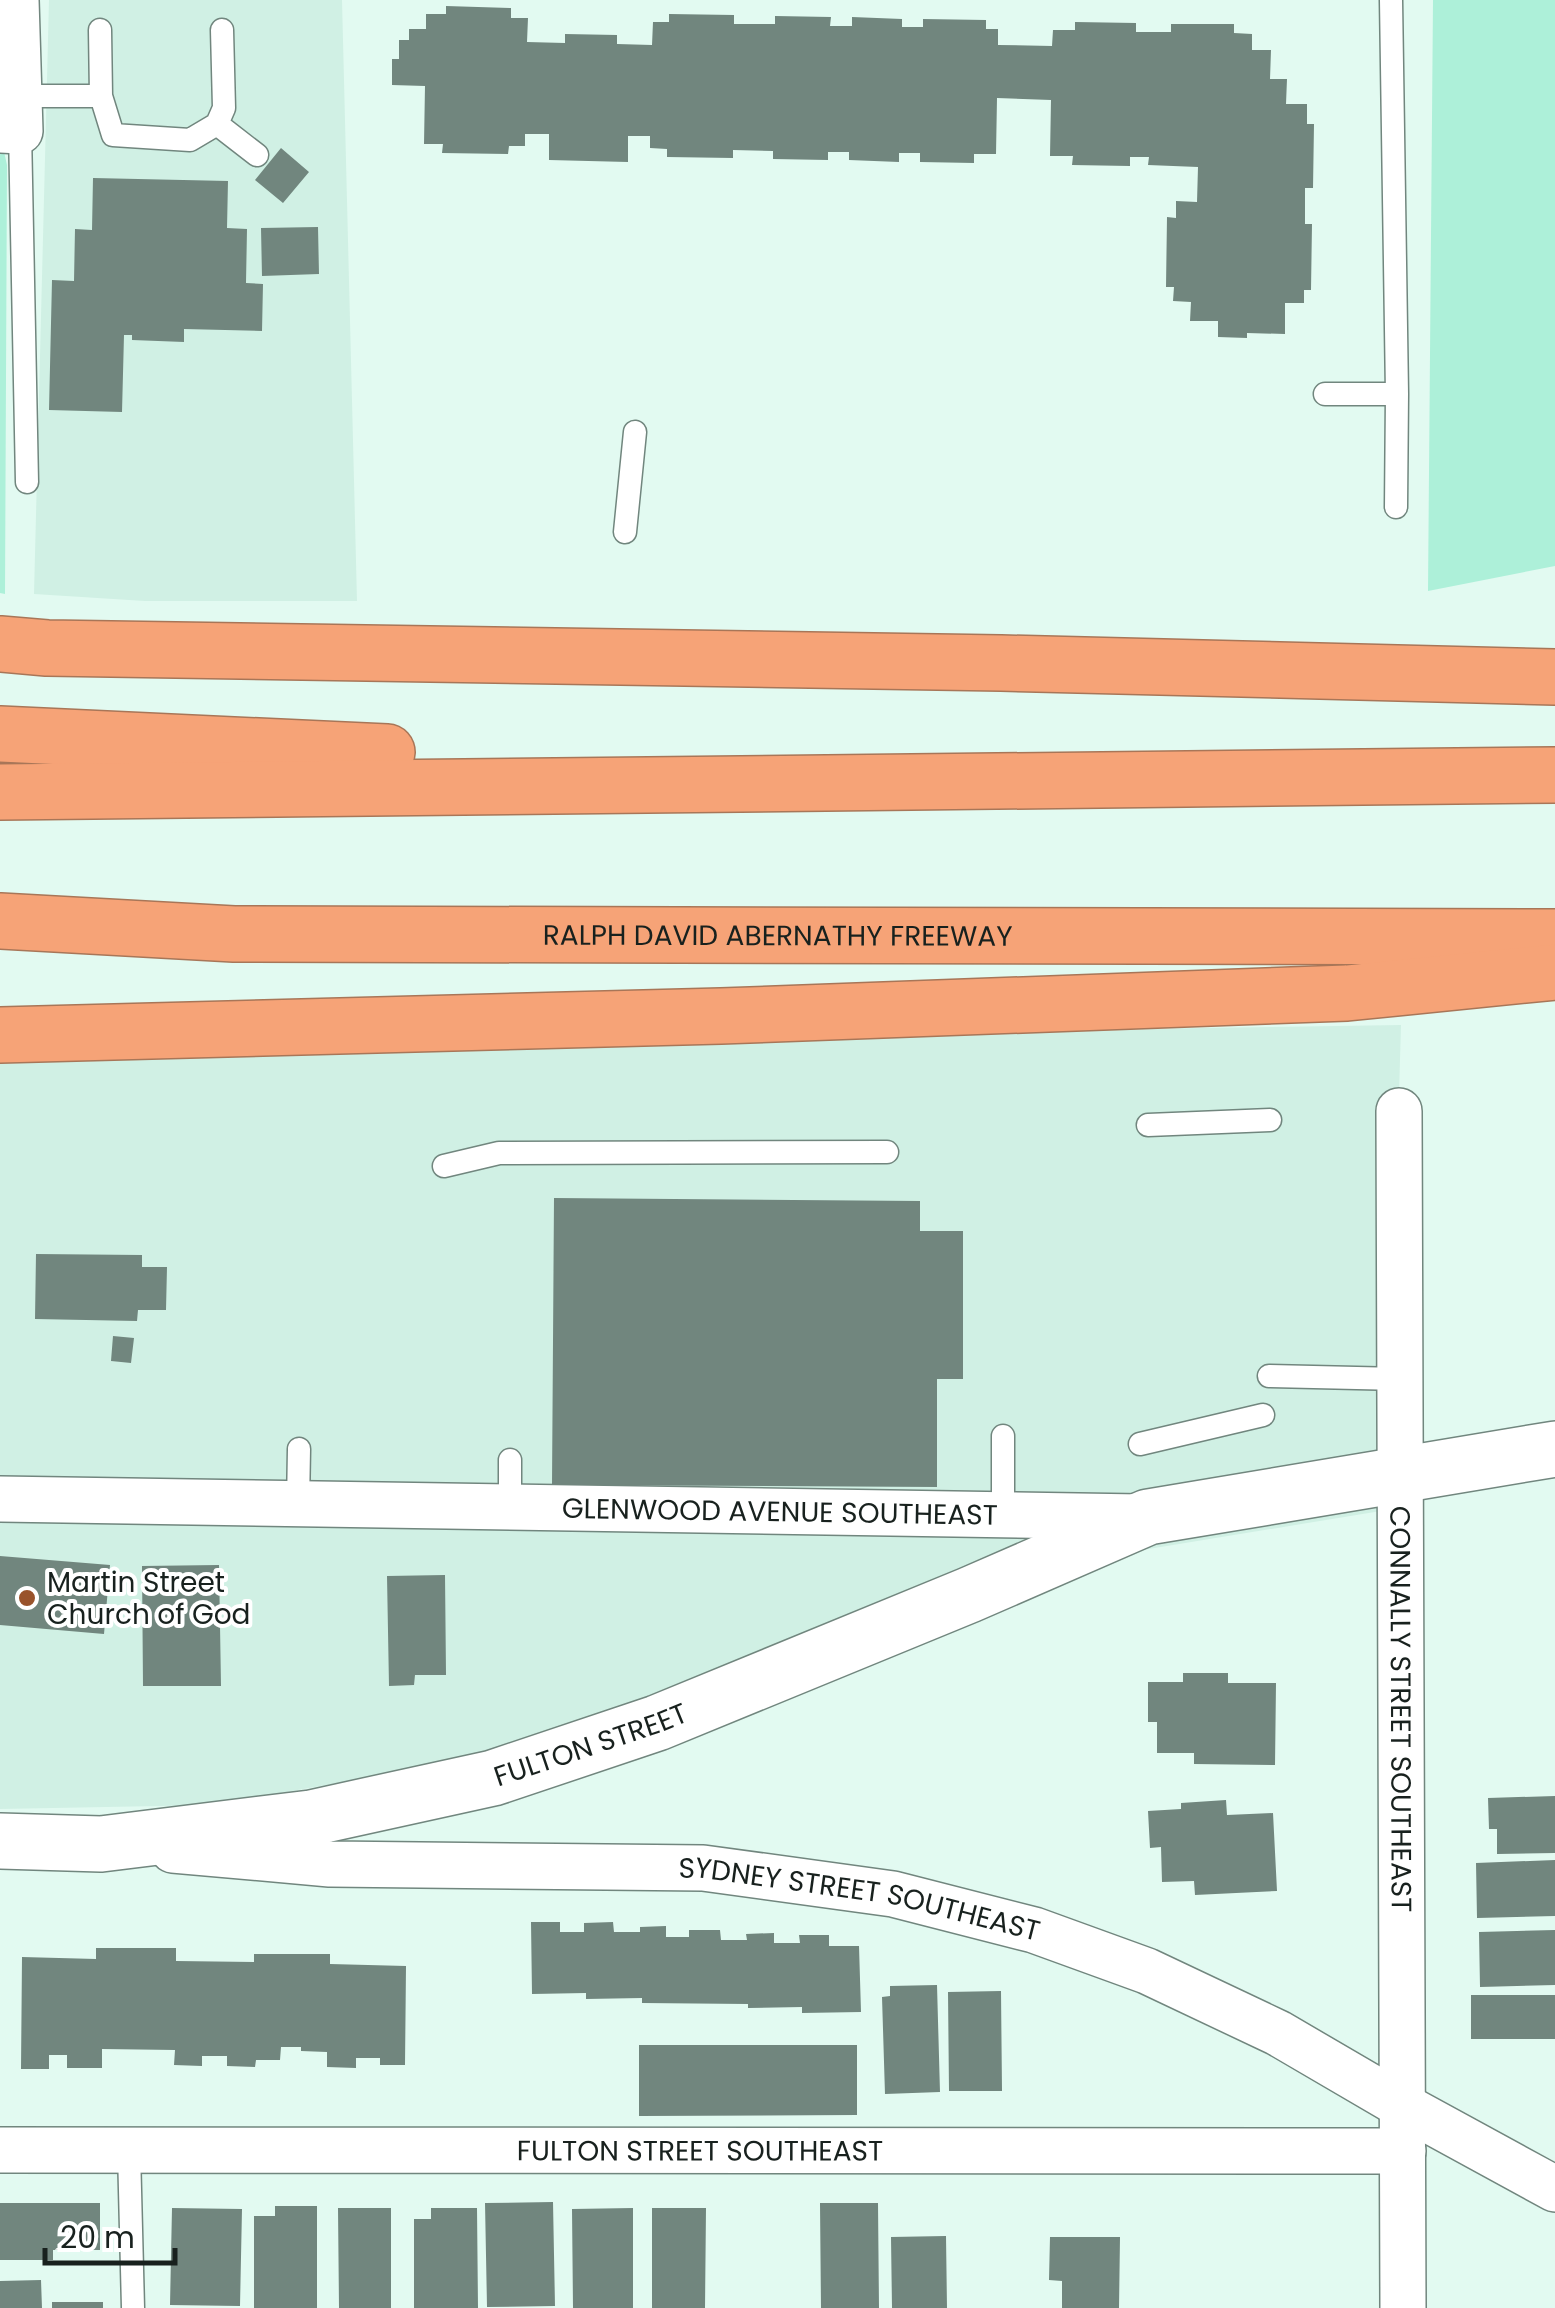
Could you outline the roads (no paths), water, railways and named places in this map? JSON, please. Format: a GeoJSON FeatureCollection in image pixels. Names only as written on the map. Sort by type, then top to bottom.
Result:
{"type":"FeatureCollection","features":[{"type":"Feature","properties":{"kind":"highway"},"geometry":{"type":"LineString","coordinates":[[0,644],[47,648],[982,662],[1555,677]]}},
{"type":"Feature","properties":{"kind":"highway"},"geometry":{"type":"LineString","coordinates":[[0,734],[1094,778]]}},
{"type":"Feature","properties":{"kind":"highway"},"geometry":{"type":"LineString","coordinates":[[0,792],[1555,775]]}},
{"type":"Feature","properties":{"kind":"highway","name":"RALPH DAVID ABERNATHY FREEWAY"},"geometry":{"type":"LineString","coordinates":[[0,921],[234,934],[1555,936]]}},
{"type":"Feature","properties":{"kind":"highway"},"geometry":{"type":"LineString","coordinates":[[0,942],[234,934]]}},
{"type":"Feature","properties":{"kind":"highway"},"geometry":{"type":"LineString","coordinates":[[0,1034],[721,1016],[1347,993],[1555,972]]}},
{"type":"Feature","properties":{"kind":"street"},"geometry":{"type":"LineString","coordinates":[[13,119],[16,0]]}},
{"type":"Feature","properties":{"kind":"street","name":"CONNALLY STREET SOUTHEAST"},"geometry":{"type":"LineString","coordinates":[[1400,1112],[1403,2308]]}},
{"type":"Feature","properties":{"kind":"street","name":"GLENWOOD AVENUE SOUTHEAST"},"geometry":{"type":"LineString","coordinates":[[0,1499],[1148,1517],[1555,1449]]}},
{"type":"Feature","properties":{"kind":"street","name":"FULTON STREET"},"geometry":{"type":"LineString","coordinates":[[0,1841],[101,1844],[311,1818],[493,1778],[657,1723],[1148,1517]]}},
{"type":"Feature","properties":{"kind":"street","name":"SYDNEY STREET SOUTHEAST"},"geometry":{"type":"LineString","coordinates":[[101,1844],[330,1864],[702,1868],[893,1894],[1034,1930],[1147,1971],[1278,2033],[1555,2189]]}},
{"type":"Feature","properties":{"kind":"street","name":"FULTON STREET SOUTHEAST"},"geometry":{"type":"LineString","coordinates":[[0,2150],[1402,2151]]}},
{"type":"Feature","properties":{"kind":"lane"},"geometry":{"type":"LineString","coordinates":[[1391,0],[1396,507]]}},
{"type":"Feature","properties":{"kind":"lane"},"geometry":{"type":"LineString","coordinates":[[100,30],[101,96],[112,135],[190,140],[217,124],[224,108],[222,30]]}},
{"type":"Feature","properties":{"kind":"lane"},"geometry":{"type":"LineString","coordinates":[[28,482],[13,119],[101,96]]}},
{"type":"Feature","properties":{"kind":"lane"},"geometry":{"type":"LineString","coordinates":[[217,124],[257,155]]}},
{"type":"Feature","properties":{"kind":"lane"},"geometry":{"type":"LineString","coordinates":[[1325,394],[1397,394]]}},
{"type":"Feature","properties":{"kind":"lane"},"geometry":{"type":"LineString","coordinates":[[626,532],[635,432]]}},
{"type":"Feature","properties":{"kind":"lane"},"geometry":{"type":"LineString","coordinates":[[1148,1125],[1270,1120]]}},
{"type":"Feature","properties":{"kind":"lane"},"geometry":{"type":"LineString","coordinates":[[444,1166],[499,1153],[887,1152]]}},
{"type":"Feature","properties":{"kind":"lane"},"geometry":{"type":"LineString","coordinates":[[1268,1376],[1400,1379]]}},
{"type":"Feature","properties":{"kind":"lane"},"geometry":{"type":"LineString","coordinates":[[1140,1444],[1263,1416]]}},
{"type":"Feature","properties":{"kind":"lane"},"geometry":{"type":"LineString","coordinates":[[1003,1436],[1003,1515]]}},
{"type":"Feature","properties":{"kind":"lane"},"geometry":{"type":"LineString","coordinates":[[298,1504],[299,1449]]}},
{"type":"Feature","properties":{"kind":"lane"},"geometry":{"type":"LineString","coordinates":[[510,1460],[510,1507]]}},
{"type":"Feature","properties":{"kind":"lane"},"geometry":{"type":"LineString","coordinates":[[129,2152],[133,2308]]}},
{"type":"Feature","properties":{"kind":"place","name":"Martin Street Church of God"},"geometry":{"type":"Point","coordinates":[27,1598]}}]}
